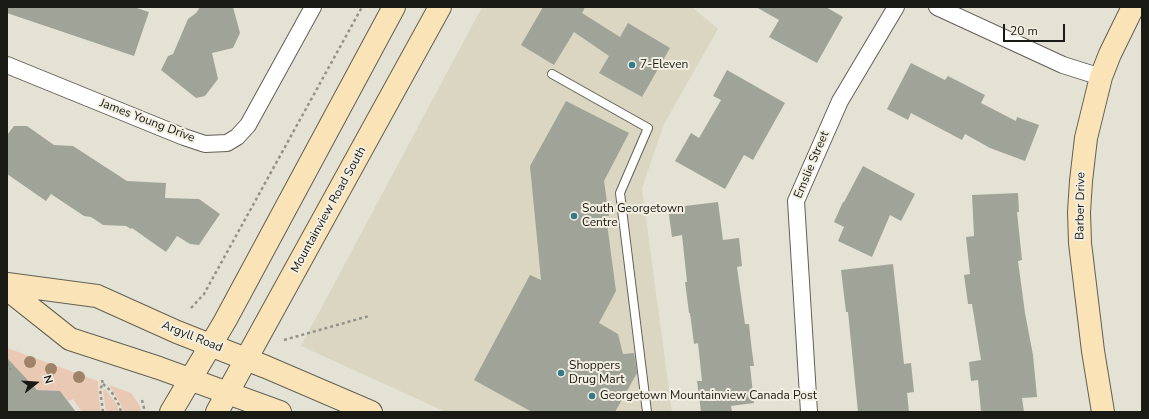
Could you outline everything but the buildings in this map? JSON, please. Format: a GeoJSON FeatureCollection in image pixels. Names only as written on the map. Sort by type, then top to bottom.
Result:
{"type":"FeatureCollection","features":[{"type":"Feature","properties":{"kind":"street","name":"James Young Drive"},"geometry":{"type":"LineString","coordinates":[[7,66],[184,137],[205,144],[227,143],[237,137],[248,125],[313,7]]}},
{"type":"Feature","properties":{"kind":"street"},"geometry":{"type":"LineString","coordinates":[[172,412],[225,321],[394,7]]}},
{"type":"Feature","properties":{"kind":"street","name":"Mountainview Road South"},"geometry":{"type":"LineString","coordinates":[[217,412],[440,7]]}},
{"type":"Feature","properties":{"kind":"street","name":"Emslie Street"},"geometry":{"type":"LineString","coordinates":[[809,412],[796,200],[840,101],[896,7]]}},
{"type":"Feature","properties":{"kind":"street"},"geometry":{"type":"LineString","coordinates":[[937,7],[1063,65],[1101,77]]}},
{"type":"Feature","properties":{"kind":"street","name":"Barber Drive"},"geometry":{"type":"LineString","coordinates":[[1103,412],[1084,282],[1080,244],[1079,212],[1086,138],[1101,77],[1110,54],[1133,7]]}},
{"type":"Feature","properties":{"kind":"street","name":"Argyll Road"},"geometry":{"type":"LineString","coordinates":[[7,284],[97,296],[177,332],[246,359],[372,412]]}},
{"type":"Feature","properties":{"kind":"street"},"geometry":{"type":"LineString","coordinates":[[7,289],[70,339],[191,379],[280,412]]}},
{"type":"Feature","properties":{"kind":"lane"},"geometry":{"type":"LineString","coordinates":[[552,74],[648,128],[620,193],[647,412]]}},
{"type":"Feature","properties":{"kind":"path"},"geometry":{"type":"LineString","coordinates":[[191,308],[204,294],[362,7]]}},
{"type":"Feature","properties":{"kind":"path"},"geometry":{"type":"LineString","coordinates":[[284,340],[369,316]]}},
{"type":"Feature","properties":{"kind":"path"},"geometry":{"type":"LineString","coordinates":[[7,363],[10,370]]}},
{"type":"Feature","properties":{"kind":"path"},"geometry":{"type":"LineString","coordinates":[[102,380],[103,384],[111,391],[119,405],[121,412]]}},
{"type":"Feature","properties":{"kind":"path"},"geometry":{"type":"LineString","coordinates":[[103,384],[100,388],[103,412]]}},
{"type":"Feature","properties":{"kind":"path"},"geometry":{"type":"LineString","coordinates":[[142,400],[145,412]]}},
{"type":"Feature","properties":{"kind":"shaded area"},"geometry":{"type":"Polygon","coordinates":[[[482,7],[692,7],[718,29],[664,124],[642,188],[672,412],[446,412],[301,346],[482,7]]]}},
{"type":"Feature","properties":{"kind":"shaded area"},"geometry":{"type":"Polygon","coordinates":[[[7,348],[98,381],[101,412],[82,412],[73,399],[68,401],[60,391],[37,390],[7,359],[7,348]]]}},
{"type":"Feature","properties":{"kind":"shaded area"},"geometry":{"type":"Polygon","coordinates":[[[109,385],[131,393],[140,406],[141,412],[123,412],[121,404],[109,385]]]}},
{"type":"Feature","properties":{"kind":"shaded area"},"geometry":{"type":"Polygon","coordinates":[[[105,389],[117,405],[119,412],[106,412],[103,391],[105,389]]]}},
{"type":"Feature","properties":{"kind":"place","name":"7-Eleven"},"geometry":{"type":"Point","coordinates":[632,65]}},
{"type":"Feature","properties":{"kind":"place","name":"South Georgetown Centre"},"geometry":{"type":"Point","coordinates":[574,216]}},
{"type":"Feature","properties":{"kind":"place","name":"Shoppers Drug Mart"},"geometry":{"type":"Point","coordinates":[561,373]}},
{"type":"Feature","properties":{"kind":"place","name":"Georgetown Mountainview Canada Post"},"geometry":{"type":"Point","coordinates":[592,396]}}]}
